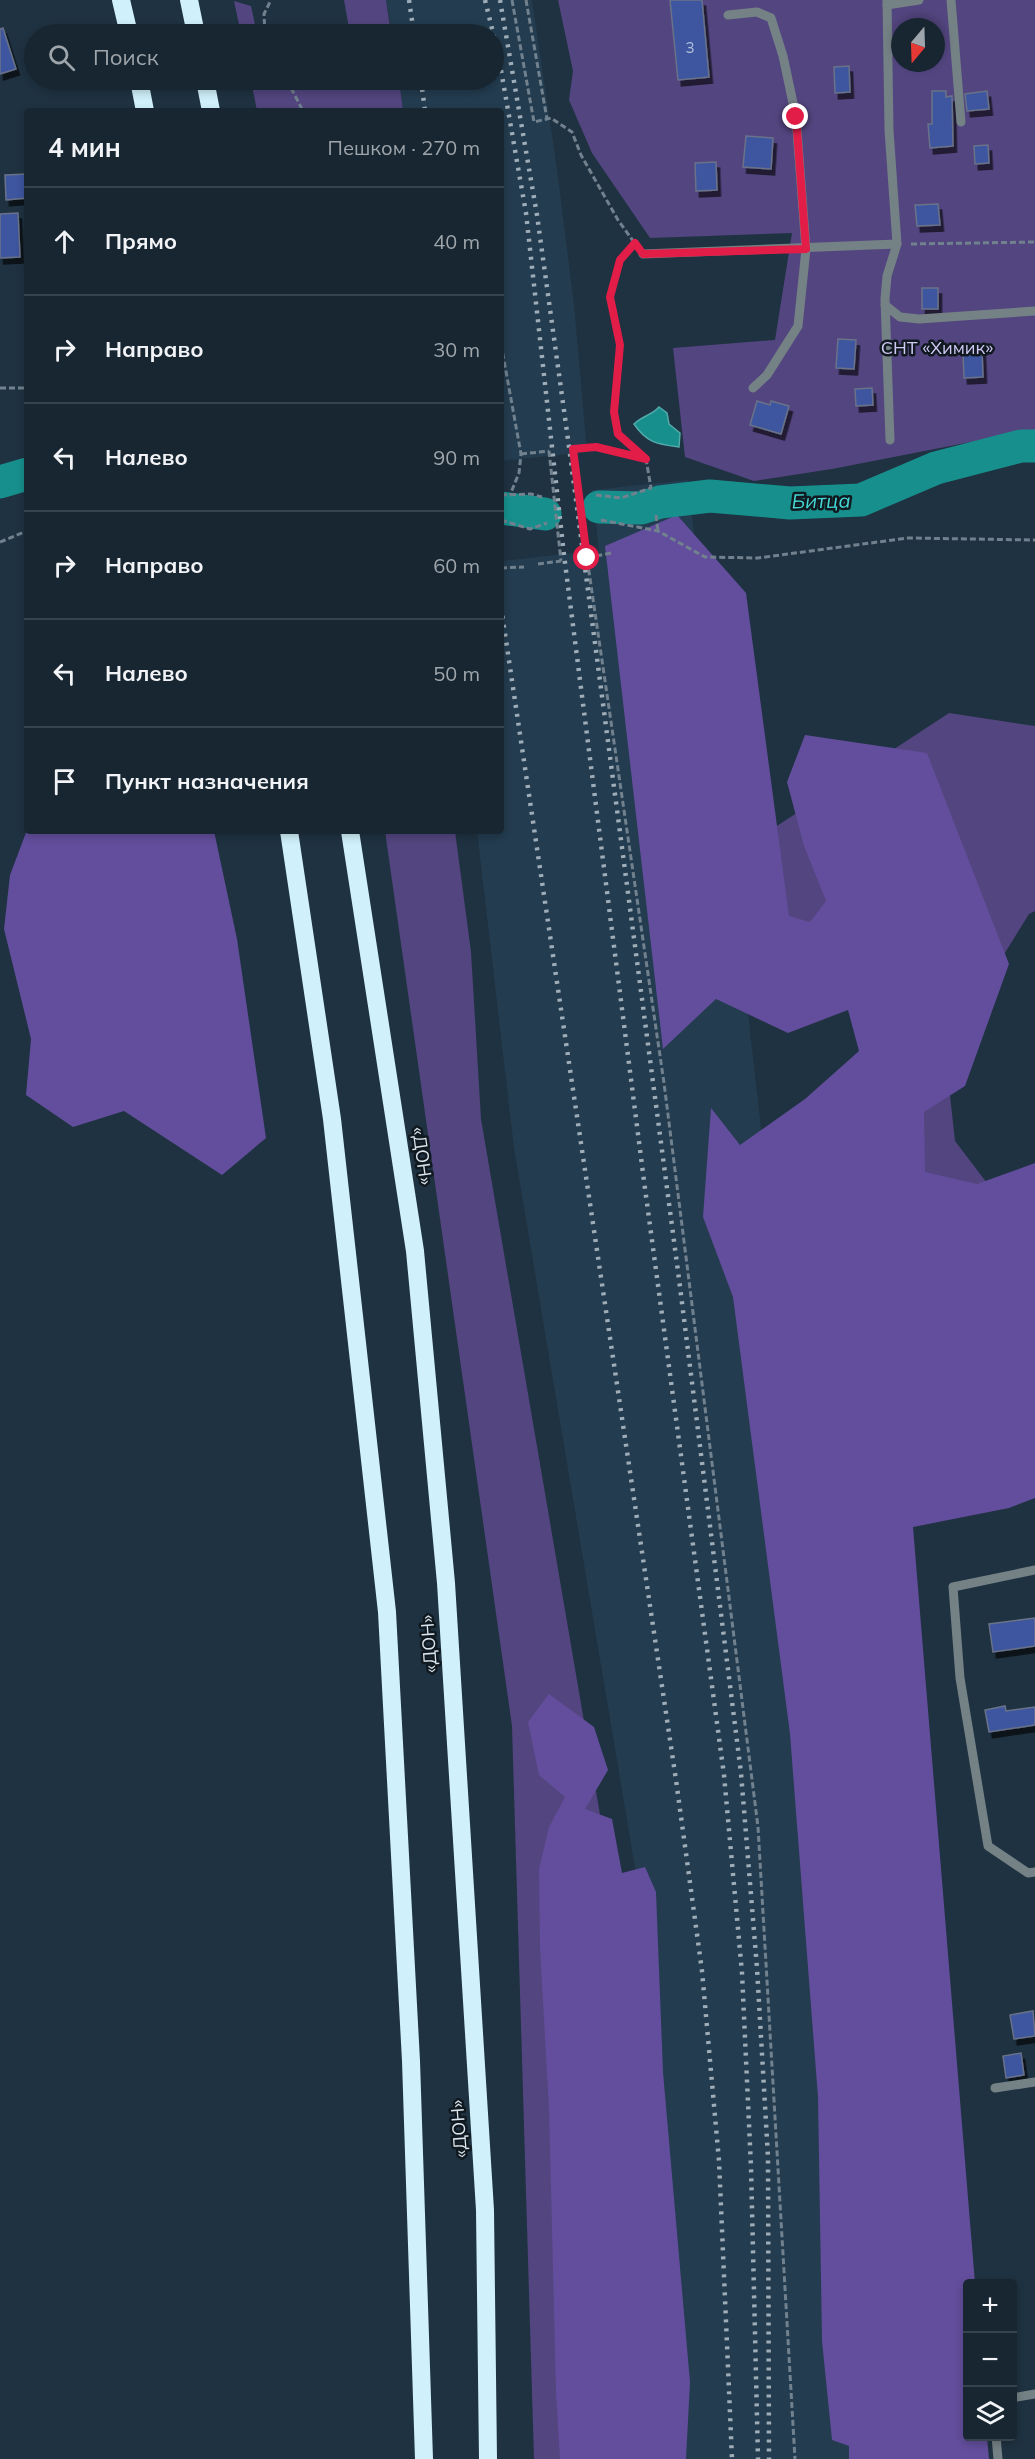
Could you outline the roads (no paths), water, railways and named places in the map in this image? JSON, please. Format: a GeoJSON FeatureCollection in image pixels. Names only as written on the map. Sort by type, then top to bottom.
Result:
{"type":"FeatureCollection","features":[{"type":"Feature","properties":{"kind":"highway"},"geometry":{"type":"LineString","coordinates":[[121,0],[127,24]]}},
{"type":"Feature","properties":{"kind":"highway"},"geometry":{"type":"LineString","coordinates":[[189,0],[194,24]]}},
{"type":"Feature","properties":{"kind":"highway"},"geometry":{"type":"LineString","coordinates":[[141,90],[144,108]]}},
{"type":"Feature","properties":{"kind":"highway"},"geometry":{"type":"LineString","coordinates":[[207,90],[210,108]]}},
{"type":"Feature","properties":{"kind":"highway"},"geometry":{"type":"LineString","coordinates":[[289,834],[333,1119],[387,1612],[411,2061],[424,2459]]}},
{"type":"Feature","properties":{"kind":"highway","name":"«ДОН»"},"geometry":{"type":"LineString","coordinates":[[350,834],[415,1251],[446,1583],[485,2210],[488,2459]]}},
{"type":"Feature","properties":{"kind":"lane"},"geometry":{"type":"LineString","coordinates":[[890,440],[886,276],[897,244],[889,130],[887,3],[919,0]]}},
{"type":"Feature","properties":{"kind":"lane"},"geometry":{"type":"LineString","coordinates":[[951,0],[961,122]]}},
{"type":"Feature","properties":{"kind":"lane"},"geometry":{"type":"LineString","coordinates":[[728,15],[757,12],[771,18],[783,56],[796,117],[806,249],[798,326],[767,375],[753,388]]}},
{"type":"Feature","properties":{"kind":"lane"},"geometry":{"type":"LineString","coordinates":[[643,254],[897,244]]}},
{"type":"Feature","properties":{"kind":"lane"},"geometry":{"type":"LineString","coordinates":[[885,305],[900,317],[919,319],[1035,311]]}},
{"type":"Feature","properties":{"kind":"lane"},"geometry":{"type":"LineString","coordinates":[[1035,1570],[953,1587],[960,1678],[988,1846],[1028,1873],[1035,1872]]}},
{"type":"Feature","properties":{"kind":"lane"},"geometry":{"type":"LineString","coordinates":[[995,2088],[1035,2082]]}},
{"type":"Feature","properties":{"kind":"lane"},"geometry":{"type":"LineString","coordinates":[[1017,2397],[1035,2394]]}},
{"type":"Feature","properties":{"kind":"lane"},"geometry":{"type":"LineString","coordinates":[[996,2441],[998,2459]]}},
{"type":"Feature","properties":{"kind":"waterway","name":"Битца"},"geometry":{"type":"LineString","coordinates":[[599,507],[641,508],[660,502],[710,496],[790,503],[861,500],[936,468],[1021,446],[1035,446]]}},
{"type":"Feature","properties":{"kind":"waterway","name":"Битца"},"geometry":{"type":"LineString","coordinates":[[0,482],[24,475]]}},
{"type":"Feature","properties":{"kind":"waterway","name":"Битца"},"geometry":{"type":"LineString","coordinates":[[504,508],[545,514]]}},
{"type":"Feature","properties":{"kind":"railway"},"geometry":{"type":"LineString","coordinates":[[409,0],[413,24]]}},
{"type":"Feature","properties":{"kind":"railway"},"geometry":{"type":"LineString","coordinates":[[485,0],[491,24]]}},
{"type":"Feature","properties":{"kind":"railway"},"geometry":{"type":"LineString","coordinates":[[500,0],[537,215],[570,454],[679,1279],[741,1773],[757,1968],[768,2157],[769,2459]]}},
{"type":"Feature","properties":{"kind":"railway"},"geometry":{"type":"LineString","coordinates":[[504,87],[526,213],[564,555],[644,1181],[724,1775],[742,1973],[751,2167],[758,2459]]}},
{"type":"Feature","properties":{"kind":"railway"},"geometry":{"type":"LineString","coordinates":[[422,90],[425,108]]}},
{"type":"Feature","properties":{"kind":"railway"},"geometry":{"type":"LineString","coordinates":[[504,627],[676,1780],[702,1971],[719,2161],[732,2459]]}},
{"type":"Feature","properties":{"kind":"park label","name":"СНТ «Химик»"},"geometry":{"type":"Point","coordinates":[937,348]}}]}
